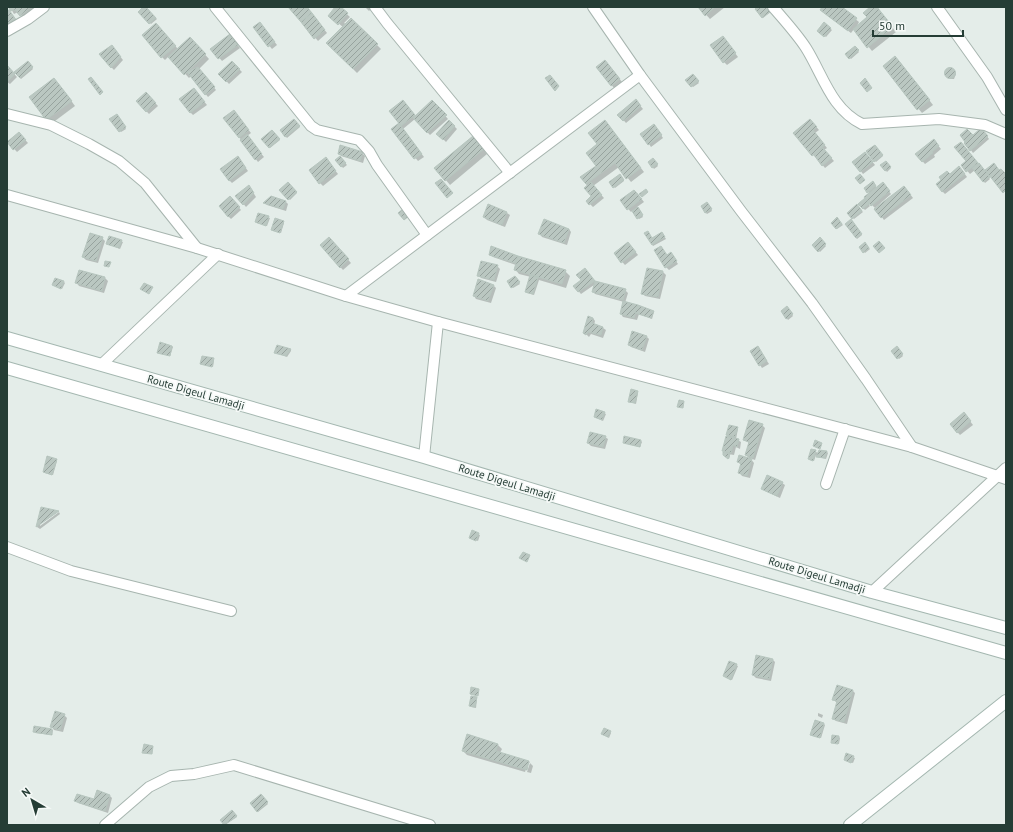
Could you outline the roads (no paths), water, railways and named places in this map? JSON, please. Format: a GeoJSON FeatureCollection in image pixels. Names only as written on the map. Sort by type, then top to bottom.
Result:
{"type":"FeatureCollection","features":[{"type":"Feature","properties":{"kind":"main road","name":"Route Digeul Lamadji"},"geometry":{"type":"LineString","coordinates":[[7,338],[424,457],[872,592],[1006,628]]}},
{"type":"Feature","properties":{"kind":"main road","name":"Route Digeul Lamadji"},"geometry":{"type":"LineString","coordinates":[[7,368],[1006,653]]}},
{"type":"Feature","properties":{"kind":"main road"},"geometry":{"type":"LineString","coordinates":[[850,825],[1006,701]]}},
{"type":"Feature","properties":{"kind":"street"},"geometry":{"type":"LineString","coordinates":[[7,31],[28,19],[44,7]]}},
{"type":"Feature","properties":{"kind":"street"},"geometry":{"type":"LineString","coordinates":[[215,7],[310,126],[316,130],[359,140],[369,151],[377,165],[427,235]]}},
{"type":"Feature","properties":{"kind":"street"},"geometry":{"type":"LineString","coordinates":[[375,7],[510,173]]}},
{"type":"Feature","properties":{"kind":"street"},"geometry":{"type":"LineString","coordinates":[[593,7],[640,75],[740,211],[812,303],[912,447]]}},
{"type":"Feature","properties":{"kind":"street"},"geometry":{"type":"LineString","coordinates":[[773,7],[806,47],[834,98],[852,119],[862,124],[939,119],[985,125],[1006,134]]}},
{"type":"Feature","properties":{"kind":"street"},"geometry":{"type":"LineString","coordinates":[[942,9],[987,77],[1006,110]]}},
{"type":"Feature","properties":{"kind":"street"},"geometry":{"type":"LineString","coordinates":[[346,296],[640,75]]}},
{"type":"Feature","properties":{"kind":"street"},"geometry":{"type":"LineString","coordinates":[[7,114],[51,125],[119,161],[145,183],[197,248]]}},
{"type":"Feature","properties":{"kind":"street"},"geometry":{"type":"LineString","coordinates":[[7,195],[218,254],[346,296],[438,322],[912,447],[1006,479]]}},
{"type":"Feature","properties":{"kind":"street"},"geometry":{"type":"LineString","coordinates":[[101,365],[218,254]]}},
{"type":"Feature","properties":{"kind":"street"},"geometry":{"type":"LineString","coordinates":[[424,457],[438,322]]}},
{"type":"Feature","properties":{"kind":"street"},"geometry":{"type":"LineString","coordinates":[[826,484],[844,429]]}},
{"type":"Feature","properties":{"kind":"street"},"geometry":{"type":"LineString","coordinates":[[872,592],[1006,468]]}},
{"type":"Feature","properties":{"kind":"street"},"geometry":{"type":"LineString","coordinates":[[7,548],[71,571],[231,611]]}},
{"type":"Feature","properties":{"kind":"street"},"geometry":{"type":"LineString","coordinates":[[105,825],[149,787],[171,776],[194,774],[234,765],[430,825]]}}]}
